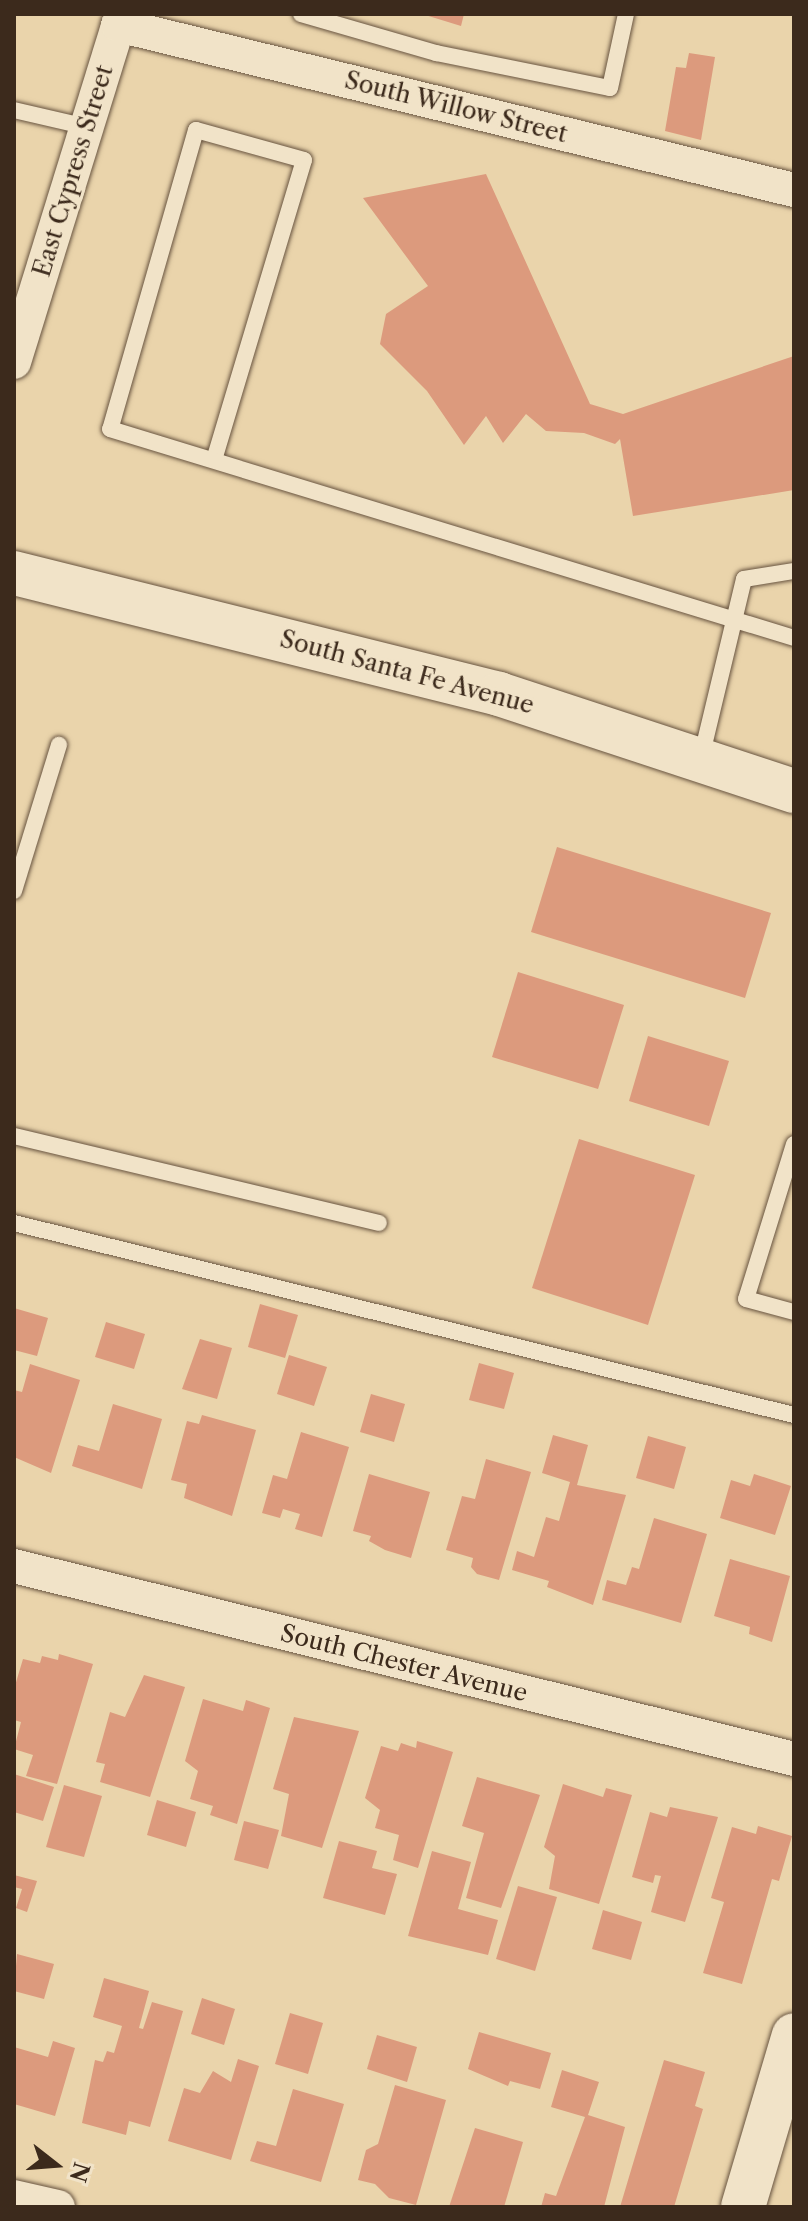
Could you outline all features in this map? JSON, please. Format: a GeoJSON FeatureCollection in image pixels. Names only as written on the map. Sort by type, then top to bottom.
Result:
{"type":"FeatureCollection","features":[{"type":"Feature","properties":{"kind":"main road","name":"South Santa Fe Avenue"},"geometry":{"type":"LineString","coordinates":[[14,573],[499,694],[794,791]]}},
{"type":"Feature","properties":{"kind":"main road"},"geometry":{"type":"LineString","coordinates":[[743,2207],[794,2035]]}},
{"type":"Feature","properties":{"kind":"street","name":"East Cypress Street"},"geometry":{"type":"LineString","coordinates":[[14,362],[87,127],[113,20]]}},
{"type":"Feature","properties":{"kind":"street","name":"South Willow Street"},"geometry":{"type":"LineString","coordinates":[[113,20],[794,190]]}},
{"type":"Feature","properties":{"kind":"street","name":"South Chester Avenue"},"geometry":{"type":"LineString","coordinates":[[14,1566],[794,1759]]}},
{"type":"Feature","properties":{"kind":"street"},"geometry":{"type":"LineString","coordinates":[[14,2197],[58,2207]]}},
{"type":"Feature","properties":{"kind":"lane"},"geometry":{"type":"LineString","coordinates":[[301,14],[436,53],[610,88],[626,14]]}},
{"type":"Feature","properties":{"kind":"lane"},"geometry":{"type":"LineString","coordinates":[[14,110],[87,127]]}},
{"type":"Feature","properties":{"kind":"lane"},"geometry":{"type":"LineString","coordinates":[[214,460],[304,160],[196,130],[110,429],[794,638]]}},
{"type":"Feature","properties":{"kind":"lane"},"geometry":{"type":"LineString","coordinates":[[701,759],[744,579],[794,571]]}},
{"type":"Feature","properties":{"kind":"lane"},"geometry":{"type":"LineString","coordinates":[[14,891],[59,745]]}},
{"type":"Feature","properties":{"kind":"lane"},"geometry":{"type":"LineString","coordinates":[[14,1136],[379,1223]]}},
{"type":"Feature","properties":{"kind":"lane"},"geometry":{"type":"LineString","coordinates":[[794,1144],[746,1299],[794,1312]]}},
{"type":"Feature","properties":{"kind":"lane"},"geometry":{"type":"LineString","coordinates":[[14,1223],[794,1415]]}},
{"type":"Feature","properties":{"kind":"building"},"geometry":{"type":"Polygon","coordinates":[[[422,14],[464,14],[461,26],[422,14]]]}},
{"type":"Feature","properties":{"kind":"building"},"geometry":{"type":"Polygon","coordinates":[[[689,53],[715,57],[701,140],[665,131],[676,67],[686,68],[689,53]]]}},
{"type":"Feature","properties":{"kind":"building"},"geometry":{"type":"Polygon","coordinates":[[[486,174],[590,404],[623,414],[794,356],[794,490],[633,516],[620,439],[615,444],[584,433],[546,431],[526,414],[503,443],[486,416],[464,445],[427,391],[380,344],[386,314],[428,286],[363,198],[486,174]]]}},
{"type":"Feature","properties":{"kind":"building"},"geometry":{"type":"Polygon","coordinates":[[[557,847],[771,913],[745,998],[531,932],[557,847]]]}},
{"type":"Feature","properties":{"kind":"building"},"geometry":{"type":"Polygon","coordinates":[[[518,972],[624,1005],[598,1089],[492,1057],[518,972]]]}},
{"type":"Feature","properties":{"kind":"building"},"geometry":{"type":"Polygon","coordinates":[[[648,1036],[729,1061],[709,1126],[629,1101],[648,1036]]]}},
{"type":"Feature","properties":{"kind":"building"},"geometry":{"type":"Polygon","coordinates":[[[579,1139],[695,1175],[648,1325],[532,1288],[579,1139]]]}},
{"type":"Feature","properties":{"kind":"building"},"geometry":{"type":"Polygon","coordinates":[[[260,1304],[298,1315],[285,1358],[248,1347],[260,1304]]]}},
{"type":"Feature","properties":{"kind":"building"},"geometry":{"type":"Polygon","coordinates":[[[14,1308],[48,1318],[37,1356],[14,1350],[14,1308]]]}},
{"type":"Feature","properties":{"kind":"building"},"geometry":{"type":"Polygon","coordinates":[[[106,1322],[145,1334],[134,1369],[95,1357],[106,1322]]]}},
{"type":"Feature","properties":{"kind":"building"},"geometry":{"type":"Polygon","coordinates":[[[200,1339],[232,1348],[217,1399],[182,1389],[200,1339]]]}},
{"type":"Feature","properties":{"kind":"building"},"geometry":{"type":"Polygon","coordinates":[[[289,1355],[327,1367],[314,1406],[277,1394],[289,1355]]]}},
{"type":"Feature","properties":{"kind":"building"},"geometry":{"type":"Polygon","coordinates":[[[479,1363],[514,1373],[504,1409],[469,1400],[479,1363]]]}},
{"type":"Feature","properties":{"kind":"building"},"geometry":{"type":"Polygon","coordinates":[[[30,1364],[80,1380],[51,1473],[14,1457],[14,1390],[22,1392],[30,1364]]]}},
{"type":"Feature","properties":{"kind":"building"},"geometry":{"type":"Polygon","coordinates":[[[371,1394],[405,1404],[394,1442],[360,1432],[371,1394]]]}},
{"type":"Feature","properties":{"kind":"building"},"geometry":{"type":"Polygon","coordinates":[[[113,1404],[162,1419],[142,1489],[72,1466],[78,1445],[99,1451],[113,1404]]]}},
{"type":"Feature","properties":{"kind":"building"},"geometry":{"type":"Polygon","coordinates":[[[202,1415],[256,1430],[232,1516],[184,1498],[187,1484],[171,1480],[187,1421],[199,1424],[202,1415]]]}},
{"type":"Feature","properties":{"kind":"building"},"geometry":{"type":"Polygon","coordinates":[[[301,1432],[349,1447],[322,1537],[295,1529],[300,1514],[283,1509],[280,1518],[262,1513],[273,1475],[287,1479],[301,1432]]]}},
{"type":"Feature","properties":{"kind":"building"},"geometry":{"type":"Polygon","coordinates":[[[553,1435],[588,1445],[577,1485],[626,1495],[593,1605],[547,1587],[549,1581],[512,1570],[517,1551],[534,1557],[546,1517],[559,1521],[570,1482],[542,1473],[553,1435]]]}},
{"type":"Feature","properties":{"kind":"building"},"geometry":{"type":"Polygon","coordinates":[[[648,1436],[686,1447],[674,1489],[636,1478],[648,1436]]]}},
{"type":"Feature","properties":{"kind":"building"},"geometry":{"type":"Polygon","coordinates":[[[486,1459],[531,1472],[499,1580],[477,1574],[471,1567],[473,1558],[446,1550],[462,1496],[475,1499],[486,1459]]]}},
{"type":"Feature","properties":{"kind":"building"},"geometry":{"type":"Polygon","coordinates":[[[369,1474],[430,1492],[411,1558],[385,1550],[369,1541],[371,1536],[353,1531],[369,1474]]]}},
{"type":"Feature","properties":{"kind":"building"},"geometry":{"type":"Polygon","coordinates":[[[754,1474],[791,1486],[775,1535],[720,1518],[731,1480],[750,1486],[754,1474]]]}},
{"type":"Feature","properties":{"kind":"building"},"geometry":{"type":"Polygon","coordinates":[[[654,1518],[707,1534],[681,1623],[602,1600],[607,1580],[626,1585],[632,1567],[639,1569],[654,1518]]]}},
{"type":"Feature","properties":{"kind":"building"},"geometry":{"type":"Polygon","coordinates":[[[730,1559],[790,1576],[772,1642],[749,1634],[750,1627],[714,1616],[730,1559]]]}},
{"type":"Feature","properties":{"kind":"building"},"geometry":{"type":"Polygon","coordinates":[[[59,1654],[93,1664],[57,1784],[26,1776],[33,1755],[14,1749],[21,1722],[14,1720],[14,1689],[23,1659],[40,1663],[42,1656],[58,1660],[59,1654]]]}},
{"type":"Feature","properties":{"kind":"building"},"geometry":{"type":"Polygon","coordinates":[[[144,1675],[185,1687],[150,1797],[100,1782],[105,1764],[96,1762],[110,1712],[125,1717],[144,1675]]]}},
{"type":"Feature","properties":{"kind":"building"},"geometry":{"type":"Polygon","coordinates":[[[203,1699],[243,1711],[246,1700],[270,1708],[237,1824],[210,1815],[213,1806],[190,1799],[198,1771],[185,1761],[203,1699]]]}},
{"type":"Feature","properties":{"kind":"building"},"geometry":{"type":"Polygon","coordinates":[[[294,1717],[359,1731],[322,1848],[281,1836],[289,1794],[273,1789],[294,1717]]]}},
{"type":"Feature","properties":{"kind":"building"},"geometry":{"type":"Polygon","coordinates":[[[417,1741],[453,1752],[418,1868],[393,1860],[399,1835],[375,1828],[380,1810],[365,1798],[381,1746],[398,1751],[401,1743],[416,1748],[417,1741]]]}},
{"type":"Feature","properties":{"kind":"building"},"geometry":{"type":"Polygon","coordinates":[[[14,1774],[54,1787],[43,1821],[14,1812],[14,1774]]]}},
{"type":"Feature","properties":{"kind":"building"},"geometry":{"type":"Polygon","coordinates":[[[477,1777],[540,1795],[501,1908],[466,1898],[484,1833],[462,1826],[477,1777]]]}},
{"type":"Feature","properties":{"kind":"building"},"geometry":{"type":"Polygon","coordinates":[[[563,1784],[603,1797],[606,1788],[632,1795],[599,1904],[549,1889],[555,1856],[544,1847],[563,1784]]]}},
{"type":"Feature","properties":{"kind":"building"},"geometry":{"type":"Polygon","coordinates":[[[64,1785],[102,1796],[84,1857],[46,1847],[64,1785]]]}},
{"type":"Feature","properties":{"kind":"building"},"geometry":{"type":"Polygon","coordinates":[[[157,1800],[196,1812],[186,1847],[147,1835],[157,1800]]]}},
{"type":"Feature","properties":{"kind":"building"},"geometry":{"type":"Polygon","coordinates":[[[670,1807],[718,1817],[685,1922],[651,1912],[661,1876],[655,1875],[653,1883],[632,1877],[650,1812],[667,1817],[670,1807]]]}},
{"type":"Feature","properties":{"kind":"building"},"geometry":{"type":"Polygon","coordinates":[[[244,1821],[279,1830],[268,1869],[234,1860],[244,1821]]]}},
{"type":"Feature","properties":{"kind":"building"},"geometry":{"type":"Polygon","coordinates":[[[758,1826],[792,1836],[779,1881],[772,1879],[742,1984],[703,1973],[724,1902],[711,1898],[732,1827],[756,1834],[758,1826]]]}},
{"type":"Feature","properties":{"kind":"building"},"geometry":{"type":"Polygon","coordinates":[[[339,1841],[377,1851],[372,1868],[397,1874],[385,1915],[323,1898],[339,1841]]]}},
{"type":"Feature","properties":{"kind":"building"},"geometry":{"type":"Polygon","coordinates":[[[432,1851],[471,1862],[458,1909],[498,1920],[488,1955],[408,1936],[432,1851]]]}},
{"type":"Feature","properties":{"kind":"building"},"geometry":{"type":"Polygon","coordinates":[[[14,1875],[37,1881],[27,1912],[16,1908],[22,1889],[14,1887],[14,1875]]]}},
{"type":"Feature","properties":{"kind":"building"},"geometry":{"type":"Polygon","coordinates":[[[518,1886],[557,1897],[535,1971],[496,1959],[518,1886]]]}},
{"type":"Feature","properties":{"kind":"building"},"geometry":{"type":"Polygon","coordinates":[[[603,1910],[642,1922],[631,1960],[592,1949],[603,1910]]]}},
{"type":"Feature","properties":{"kind":"building"},"geometry":{"type":"Polygon","coordinates":[[[17,1954],[54,1964],[44,1999],[14,1991],[17,1954]]]}},
{"type":"Feature","properties":{"kind":"building"},"geometry":{"type":"Polygon","coordinates":[[[104,1978],[149,1991],[139,2028],[143,2029],[152,2002],[183,2011],[150,2127],[129,2121],[126,2135],[82,2123],[95,2060],[103,2062],[107,2051],[114,2053],[122,2026],[93,2017],[104,1978]]]}},
{"type":"Feature","properties":{"kind":"building"},"geometry":{"type":"Polygon","coordinates":[[[202,1998],[235,2009],[224,2045],[191,2034],[202,1998]]]}},
{"type":"Feature","properties":{"kind":"building"},"geometry":{"type":"Polygon","coordinates":[[[290,2013],[323,2023],[308,2074],[275,2064],[290,2013]]]}},
{"type":"Feature","properties":{"kind":"building"},"geometry":{"type":"Polygon","coordinates":[[[479,2032],[551,2053],[540,2089],[510,2081],[508,2086],[468,2069],[479,2032]]]}},
{"type":"Feature","properties":{"kind":"building"},"geometry":{"type":"Polygon","coordinates":[[[377,2035],[417,2047],[407,2082],[367,2069],[377,2035]]]}},
{"type":"Feature","properties":{"kind":"building"},"geometry":{"type":"Polygon","coordinates":[[[53,2041],[75,2048],[55,2116],[14,2104],[14,2047],[48,2057],[53,2041]]]}},
{"type":"Feature","properties":{"kind":"building"},"geometry":{"type":"Polygon","coordinates":[[[238,2059],[259,2066],[231,2160],[168,2141],[184,2088],[200,2093],[213,2071],[231,2082],[238,2059]]]}},
{"type":"Feature","properties":{"kind":"building"},"geometry":{"type":"Polygon","coordinates":[[[664,2060],[705,2072],[695,2106],[703,2109],[674,2207],[620,2207],[664,2060]]]}},
{"type":"Feature","properties":{"kind":"building"},"geometry":{"type":"Polygon","coordinates":[[[562,2070],[599,2082],[588,2115],[625,2127],[604,2207],[541,2207],[545,2193],[556,2196],[585,2117],[551,2107],[562,2070]]]}},
{"type":"Feature","properties":{"kind":"building"},"geometry":{"type":"Polygon","coordinates":[[[395,2085],[446,2100],[416,2205],[389,2198],[375,2184],[358,2180],[366,2150],[378,2144],[395,2085]]]}},
{"type":"Feature","properties":{"kind":"building"},"geometry":{"type":"Polygon","coordinates":[[[293,2089],[344,2104],[321,2182],[250,2161],[257,2141],[276,2146],[293,2089]]]}},
{"type":"Feature","properties":{"kind":"building"},"geometry":{"type":"Polygon","coordinates":[[[475,2128],[523,2142],[504,2207],[449,2207],[475,2128]]]}}]}
